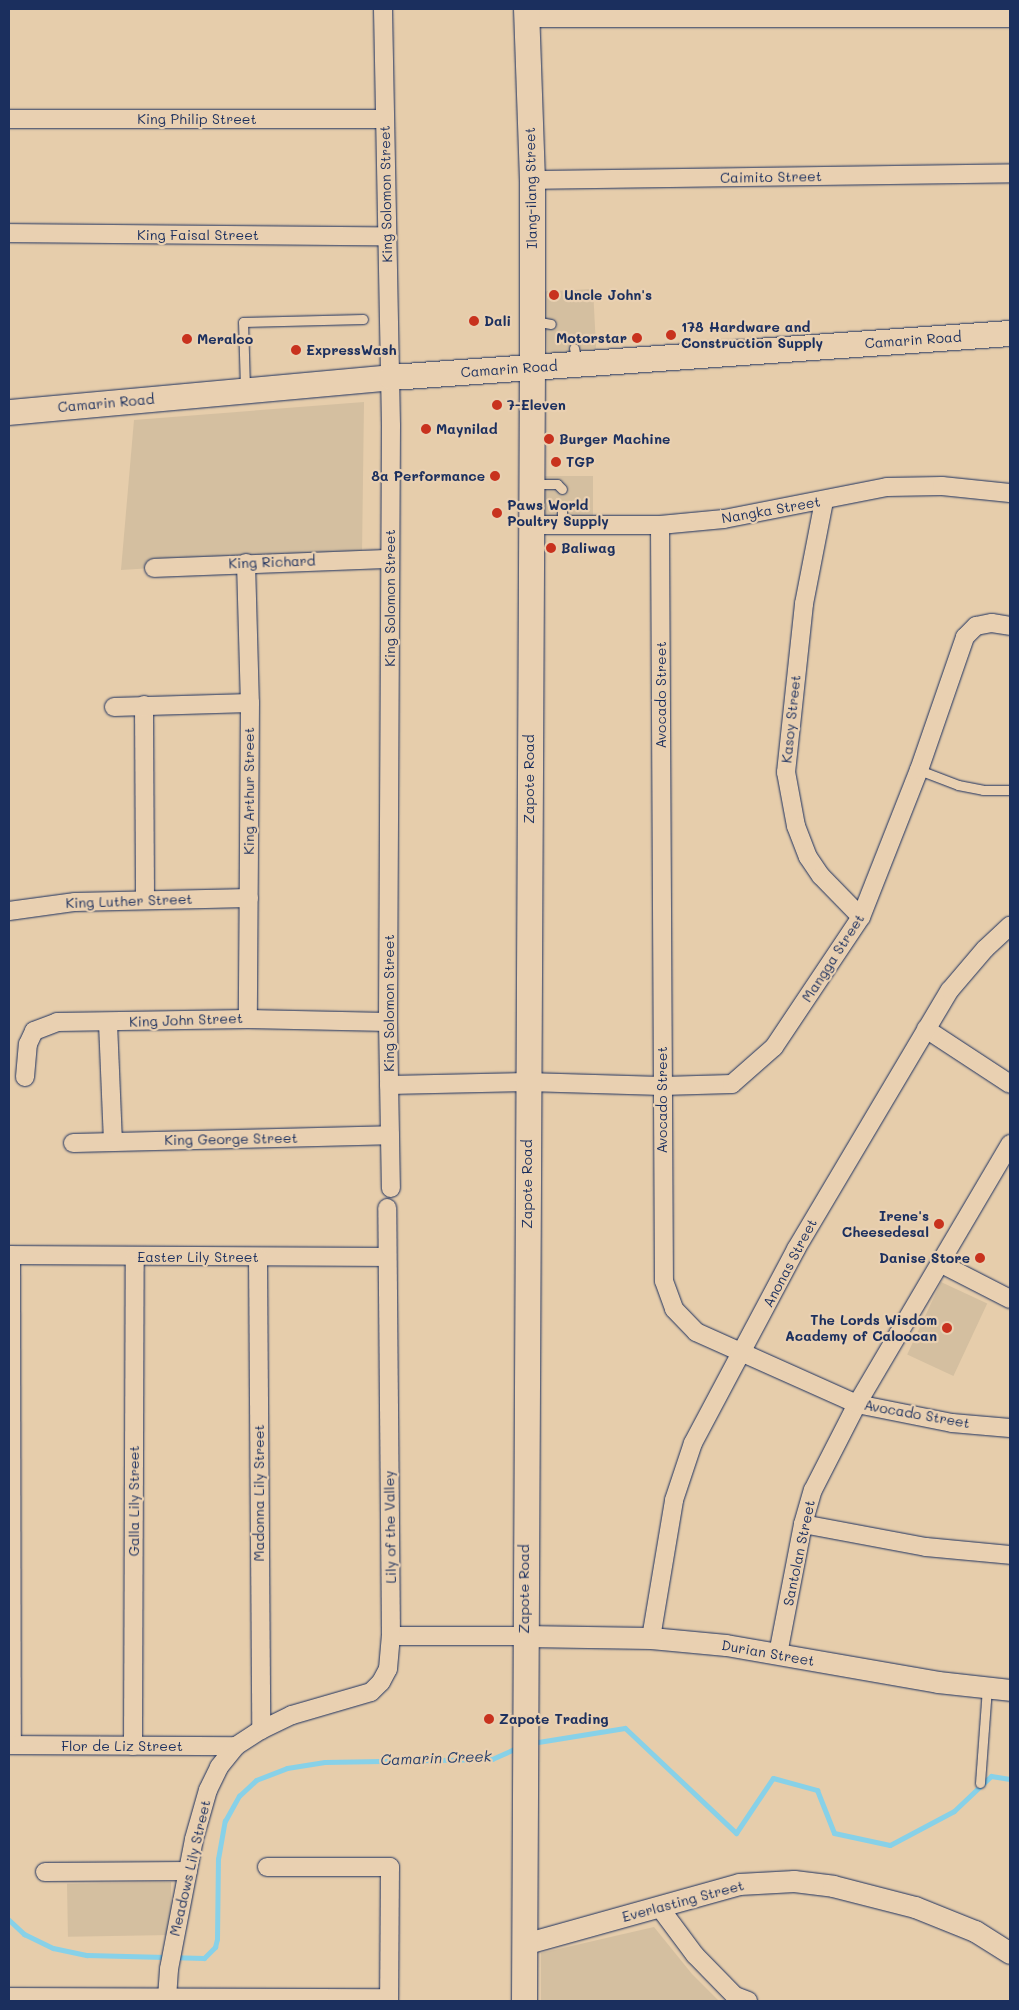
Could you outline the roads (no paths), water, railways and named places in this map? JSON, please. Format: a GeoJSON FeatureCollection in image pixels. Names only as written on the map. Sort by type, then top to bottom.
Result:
{"type":"FeatureCollection","features":[{"type":"Feature","properties":{"kind":"main road","name":"Ilang-ilang Street"},"geometry":{"type":"LineString","coordinates":[[526,14],[532,180],[541,322],[532,367]]}},
{"type":"Feature","properties":{"kind":"main road","name":"Camarin Road"},"geometry":{"type":"LineString","coordinates":[[9,412],[391,377],[532,367],[575,356],[1010,333]]}},
{"type":"Feature","properties":{"kind":"main road","name":"Zapote Road"},"geometry":{"type":"LineString","coordinates":[[524,2001],[523,1723],[532,367]]}},
{"type":"Feature","properties":{"kind":"street","name":"King Solomon Street"},"geometry":{"type":"LineString","coordinates":[[383,9],[391,377],[388,1022],[391,1188]]}},
{"type":"Feature","properties":{"kind":"street"},"geometry":{"type":"LineString","coordinates":[[526,14],[1010,19]]}},
{"type":"Feature","properties":{"kind":"street","name":"King Philip Street"},"geometry":{"type":"LineString","coordinates":[[9,119],[384,119]]}},
{"type":"Feature","properties":{"kind":"street","name":"Caimito Street"},"geometry":{"type":"LineString","coordinates":[[532,180],[1010,173]]}},
{"type":"Feature","properties":{"kind":"street","name":"King Faisal Street"},"geometry":{"type":"LineString","coordinates":[[9,234],[387,236]]}},
{"type":"Feature","properties":{"kind":"street","name":"Nangka Street"},"geometry":{"type":"LineString","coordinates":[[530,525],[562,518],[660,525],[724,519],[824,501],[873,489],[917,485],[1010,493]]}},
{"type":"Feature","properties":{"kind":"street","name":"Kasoy Street"},"geometry":{"type":"LineString","coordinates":[[824,501],[804,604],[786,772],[796,826],[808,857],[827,883],[861,917]]}},
{"type":"Feature","properties":{"kind":"street","name":"Avocado Street"},"geometry":{"type":"LineString","coordinates":[[660,525],[664,1281],[674,1309],[696,1332],[741,1355],[857,1404],[952,1423],[1010,1428]]}},
{"type":"Feature","properties":{"kind":"street","name":"King Richard"},"geometry":{"type":"LineString","coordinates":[[154,568],[390,558]]}},
{"type":"Feature","properties":{"kind":"street","name":"King Arthur Street"},"geometry":{"type":"LineString","coordinates":[[246,563],[250,703],[248,1018]]}},
{"type":"Feature","properties":{"kind":"street","name":"Mangga Street"},"geometry":{"type":"LineString","coordinates":[[389,1085],[527,1082],[662,1086],[732,1084],[774,1047],[861,917],[919,770],[966,637],[976,626],[992,623],[1010,626]]}},
{"type":"Feature","properties":{"kind":"street"},"geometry":{"type":"LineString","coordinates":[[114,707],[250,703]]}},
{"type":"Feature","properties":{"kind":"street"},"geometry":{"type":"LineString","coordinates":[[144,705],[145,899]]}},
{"type":"Feature","properties":{"kind":"street","name":"King Luther Street"},"geometry":{"type":"LineString","coordinates":[[9,911],[75,902],[249,898]]}},
{"type":"Feature","properties":{"kind":"street","name":"Anonas Street"},"geometry":{"type":"LineString","coordinates":[[651,1638],[674,1500],[694,1443],[796,1249],[926,1029],[966,970],[1010,926]]}},
{"type":"Feature","properties":{"kind":"street","name":"King John Street"},"geometry":{"type":"LineString","coordinates":[[25,1077],[28,1044],[34,1032],[57,1022],[108,1023],[248,1018],[388,1022]]}},
{"type":"Feature","properties":{"kind":"street"},"geometry":{"type":"LineString","coordinates":[[108,1023],[113,1142]]}},
{"type":"Feature","properties":{"kind":"street"},"geometry":{"type":"LineString","coordinates":[[926,1029],[1010,1084]]}},
{"type":"Feature","properties":{"kind":"street","name":"King George Street"},"geometry":{"type":"LineString","coordinates":[[73,1143],[390,1135]]}},
{"type":"Feature","properties":{"kind":"street","name":"Santolan Street"},"geometry":{"type":"LineString","coordinates":[[778,1654],[803,1524],[814,1490],[857,1404],[1010,1144]]}},
{"type":"Feature","properties":{"kind":"street","name":"Lily of the Valley"},"geometry":{"type":"LineString","coordinates":[[236,1746],[261,1730],[292,1715],[371,1692],[382,1682],[388,1669],[391,1636],[387,1208]]}},
{"type":"Feature","properties":{"kind":"street"},"geometry":{"type":"LineString","coordinates":[[10,1255],[10,1745]]}},
{"type":"Feature","properties":{"kind":"street","name":"Easter Lily Street"},"geometry":{"type":"LineString","coordinates":[[10,1255],[387,1257]]}},
{"type":"Feature","properties":{"kind":"street","name":"Galla Lily Street"},"geometry":{"type":"LineString","coordinates":[[133,1746],[135,1256]]}},
{"type":"Feature","properties":{"kind":"street","name":"Madonna Lily Street"},"geometry":{"type":"LineString","coordinates":[[258,1257],[261,1730]]}},
{"type":"Feature","properties":{"kind":"street"},"geometry":{"type":"LineString","coordinates":[[940,1263],[1010,1299]]}},
{"type":"Feature","properties":{"kind":"street"},"geometry":{"type":"LineString","coordinates":[[803,1524],[926,1547],[1010,1556]]}},
{"type":"Feature","properties":{"kind":"street"},"geometry":{"type":"LineString","coordinates":[[391,1636],[524,1636]]}},
{"type":"Feature","properties":{"kind":"street","name":"Durian Street"},"geometry":{"type":"LineString","coordinates":[[524,1636],[651,1638],[726,1645],[987,1688],[1010,1690]]}},
{"type":"Feature","properties":{"kind":"street","name":"Flor de Liz Street"},"geometry":{"type":"LineString","coordinates":[[10,1745],[236,1746]]}},
{"type":"Feature","properties":{"kind":"street","name":"Meadows Lily Street"},"geometry":{"type":"LineString","coordinates":[[167,1998],[173,1945],[188,1871],[208,1790],[219,1767],[236,1746]]}},
{"type":"Feature","properties":{"kind":"street"},"geometry":{"type":"LineString","coordinates":[[9,2001],[9,1997],[136,2000],[167,1998],[389,2000],[390,1867],[267,1868]]}},
{"type":"Feature","properties":{"kind":"street"},"geometry":{"type":"LineString","coordinates":[[46,1872],[188,1871]]}},
{"type":"Feature","properties":{"kind":"street","name":"Everlasting Street"},"geometry":{"type":"LineString","coordinates":[[524,1944],[660,1908],[739,1884],[794,1881],[833,1886],[883,1897],[944,1917],[1010,1953]]}},
{"type":"Feature","properties":{"kind":"street"},"geometry":{"type":"LineString","coordinates":[[660,1908],[695,1955],[736,1996],[748,2001]]}},
{"type":"Feature","properties":{"kind":"lane"},"geometry":{"type":"LineString","coordinates":[[245,390],[243,322],[363,318]]}},
{"type":"Feature","properties":{"kind":"lane"},"geometry":{"type":"LineString","coordinates":[[530,484],[557,484],[562,489]]}},
{"type":"Feature","properties":{"kind":"lane"},"geometry":{"type":"LineString","coordinates":[[919,770],[975,789],[1010,790]]}},
{"type":"Feature","properties":{"kind":"lane"},"geometry":{"type":"LineString","coordinates":[[980,1783],[987,1688]]}},
{"type":"Feature","properties":{"kind":"waterway","name":"Camarin Creek"},"geometry":{"type":"LineString","coordinates":[[532,1743],[625,1728],[736,1833],[773,1778],[817,1790],[834,1833],[890,1845],[954,1811],[991,1776],[1010,1779]]}},
{"type":"Feature","properties":{"kind":"waterway","name":"Camarin Creek"},"geometry":{"type":"LineString","coordinates":[[9,1920],[24,1934],[53,1948],[87,1955],[204,1958],[215,1947],[217,1939],[218,1859],[225,1821],[239,1796],[256,1780],[287,1768],[325,1762],[492,1759],[519,1747]]}},
{"type":"Feature","properties":{"kind":"place","name":"Uncle John's"},"geometry":{"type":"Point","coordinates":[554,295]}},
{"type":"Feature","properties":{"kind":"place","name":"Dali"},"geometry":{"type":"Point","coordinates":[474,321]}},
{"type":"Feature","properties":{"kind":"place","name":"178 Hardware and Construction Supply"},"geometry":{"type":"Point","coordinates":[671,335]}},
{"type":"Feature","properties":{"kind":"place","name":"Motorstar"},"geometry":{"type":"Point","coordinates":[637,338]}},
{"type":"Feature","properties":{"kind":"place","name":"Meralco"},"geometry":{"type":"Point","coordinates":[187,339]}},
{"type":"Feature","properties":{"kind":"place","name":"ExpressWash"},"geometry":{"type":"Point","coordinates":[296,350]}},
{"type":"Feature","properties":{"kind":"place","name":"7-Eleven"},"geometry":{"type":"Point","coordinates":[497,405]}},
{"type":"Feature","properties":{"kind":"place","name":"Maynilad"},"geometry":{"type":"Point","coordinates":[426,429]}},
{"type":"Feature","properties":{"kind":"place","name":"Burger Machine"},"geometry":{"type":"Point","coordinates":[549,439]}},
{"type":"Feature","properties":{"kind":"place","name":"TGP"},"geometry":{"type":"Point","coordinates":[556,462]}},
{"type":"Feature","properties":{"kind":"place","name":"8a Performance"},"geometry":{"type":"Point","coordinates":[495,476]}},
{"type":"Feature","properties":{"kind":"place","name":"Paws World Poultry Supply"},"geometry":{"type":"Point","coordinates":[497,513]}},
{"type":"Feature","properties":{"kind":"place","name":"Baliwag"},"geometry":{"type":"Point","coordinates":[551,548]}},
{"type":"Feature","properties":{"kind":"place","name":"Irene's Cheesedesal"},"geometry":{"type":"Point","coordinates":[939,1224]}},
{"type":"Feature","properties":{"kind":"place","name":"Danise Store"},"geometry":{"type":"Point","coordinates":[980,1258]}},
{"type":"Feature","properties":{"kind":"place","name":"The Lords Wisdom Academy of Caloocan"},"geometry":{"type":"Point","coordinates":[947,1328]}},
{"type":"Feature","properties":{"kind":"place","name":"Zapote Trading"},"geometry":{"type":"Point","coordinates":[489,1719]}}]}
